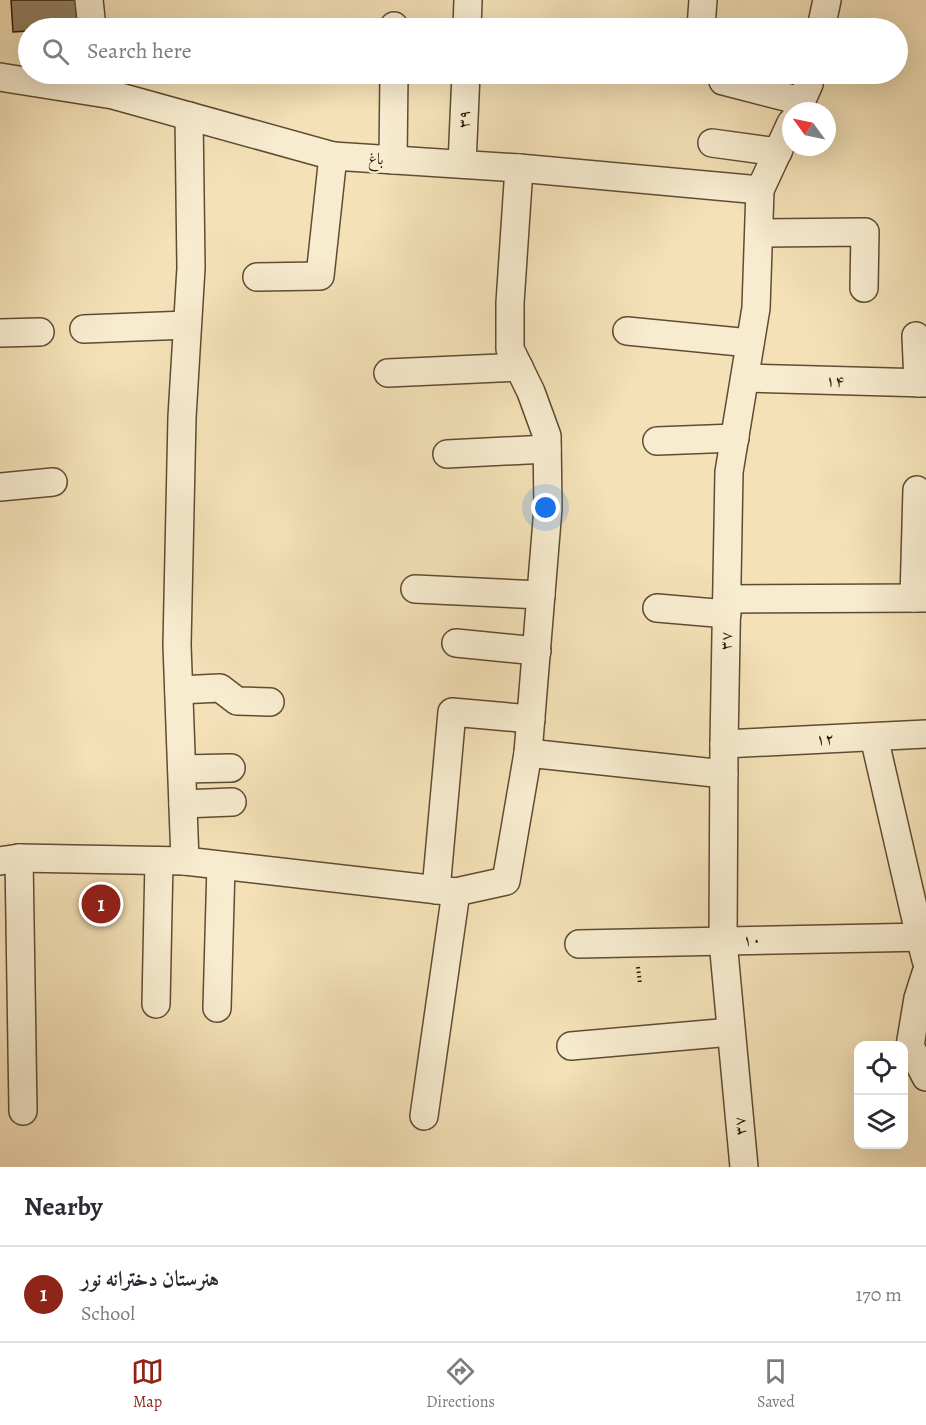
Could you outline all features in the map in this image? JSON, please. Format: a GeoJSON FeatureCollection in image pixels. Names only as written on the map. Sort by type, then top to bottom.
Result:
{"type":"FeatureCollection","features":[{"type":"Feature","properties":{"kind":"street"},"geometry":{"type":"LineString","coordinates":[[89,0],[91,18]]}},
{"type":"Feature","properties":{"kind":"street"},"geometry":{"type":"LineString","coordinates":[[467,18],[468,0]]}},
{"type":"Feature","properties":{"kind":"street"},"geometry":{"type":"LineString","coordinates":[[702,18],[703,0]]}},
{"type":"Feature","properties":{"kind":"street"},"geometry":{"type":"LineString","coordinates":[[823,18],[826,0]]}},
{"type":"Feature","properties":{"kind":"street","name":"باغ"},"geometry":{"type":"LineString","coordinates":[[0,77],[18,78]]}},
{"type":"Feature","properties":{"kind":"street","name":"باغ"},"geometry":{"type":"LineString","coordinates":[[98,84],[113,95],[333,156],[519,168],[760,190]]}},
{"type":"Feature","properties":{"kind":"street"},"geometry":{"type":"LineString","coordinates":[[393,160],[394,84]]}},
{"type":"Feature","properties":{"kind":"street","name":"۳۹"},"geometry":{"type":"LineString","coordinates":[[462,164],[466,84]]}},
{"type":"Feature","properties":{"kind":"street"},"geometry":{"type":"LineString","coordinates":[[730,84],[782,106]]}},
{"type":"Feature","properties":{"kind":"street","name":"۳۷"},"geometry":{"type":"LineString","coordinates":[[801,102],[809,84]]}},
{"type":"Feature","properties":{"kind":"street"},"geometry":{"type":"LineString","coordinates":[[156,1004],[172,861],[183,804],[177,645],[181,428],[191,268],[189,116]]}},
{"type":"Feature","properties":{"kind":"street"},"geometry":{"type":"LineString","coordinates":[[712,143],[778,152]]}},
{"type":"Feature","properties":{"kind":"street","name":"۳۷"},"geometry":{"type":"LineString","coordinates":[[744,1167],[723,941],[729,472],[756,308],[760,190],[782,143]]}},
{"type":"Feature","properties":{"kind":"street"},"geometry":{"type":"LineString","coordinates":[[257,277],[320,276],[333,156]]}},
{"type":"Feature","properties":{"kind":"street"},"geometry":{"type":"LineString","coordinates":[[23,1111],[10,860],[172,861],[446,891],[506,881],[528,753],[548,507],[547,436],[531,392],[510,349],[510,303],[519,168]]}},
{"type":"Feature","properties":{"kind":"street"},"geometry":{"type":"LineString","coordinates":[[759,233],[865,232],[864,288]]}},
{"type":"Feature","properties":{"kind":"street"},"geometry":{"type":"LineString","coordinates":[[84,329],[188,325]]}},
{"type":"Feature","properties":{"kind":"street"},"geometry":{"type":"LineString","coordinates":[[627,331],[750,343]]}},
{"type":"Feature","properties":{"kind":"street"},"geometry":{"type":"LineString","coordinates":[[0,333],[40,332]]}},
{"type":"Feature","properties":{"kind":"street"},"geometry":{"type":"LineString","coordinates":[[916,336],[922,383]]}},
{"type":"Feature","properties":{"kind":"street"},"geometry":{"type":"LineString","coordinates":[[388,373],[519,367]]}},
{"type":"Feature","properties":{"kind":"street","name":"۱۴"},"geometry":{"type":"LineString","coordinates":[[745,378],[922,383]]}},
{"type":"Feature","properties":{"kind":"street"},"geometry":{"type":"LineString","coordinates":[[657,441],[735,438]]}},
{"type":"Feature","properties":{"kind":"street"},"geometry":{"type":"LineString","coordinates":[[447,454],[547,449]]}},
{"type":"Feature","properties":{"kind":"street"},"geometry":{"type":"LineString","coordinates":[[0,487],[53,482]]}},
{"type":"Feature","properties":{"kind":"street"},"geometry":{"type":"LineString","coordinates":[[657,608],[920,598],[917,490]]}},
{"type":"Feature","properties":{"kind":"street"},"geometry":{"type":"LineString","coordinates":[[415,589],[541,595]]}},
{"type":"Feature","properties":{"kind":"street"},"geometry":{"type":"LineString","coordinates":[[456,643],[537,651]]}},
{"type":"Feature","properties":{"kind":"street"},"geometry":{"type":"LineString","coordinates":[[179,690],[220,688],[237,701],[270,702]]}},
{"type":"Feature","properties":{"kind":"street"},"geometry":{"type":"LineString","coordinates":[[424,1116],[446,891],[452,712],[531,719]]}},
{"type":"Feature","properties":{"kind":"street","name":"۱۲"},"geometry":{"type":"LineString","coordinates":[[724,744],[926,734]]}},
{"type":"Feature","properties":{"kind":"street"},"geometry":{"type":"LineString","coordinates":[[874,737],[924,945]]}},
{"type":"Feature","properties":{"kind":"street"},"geometry":{"type":"LineString","coordinates":[[528,753],[724,774]]}},
{"type":"Feature","properties":{"kind":"street"},"geometry":{"type":"LineString","coordinates":[[182,769],[231,768]]}},
{"type":"Feature","properties":{"kind":"street"},"geometry":{"type":"LineString","coordinates":[[183,804],[232,802]]}},
{"type":"Feature","properties":{"kind":"street"},"geometry":{"type":"LineString","coordinates":[[217,1008],[221,866]]}},
{"type":"Feature","properties":{"kind":"street","name":"۱۰"},"geometry":{"type":"LineString","coordinates":[[579,944],[723,941],[924,945]]}},
{"type":"Feature","properties":{"kind":"street"},"geometry":{"type":"LineString","coordinates":[[926,973],[918,998],[910,1046],[926,1077]]}},
{"type":"Feature","properties":{"kind":"street"},"geometry":{"type":"LineString","coordinates":[[571,1046],[731,1032]]}},
{"type":"Feature","properties":{"kind":"building"},"geometry":{"type":"Polygon","coordinates":[[[11,0],[75,0],[77,18],[18,18],[18,32],[13,32],[11,0]]]}},
{"type":"Feature","properties":{"kind":"place","name":"هنرستان دخترانه نور"},"geometry":{"type":"Point","coordinates":[101,904]}}]}
